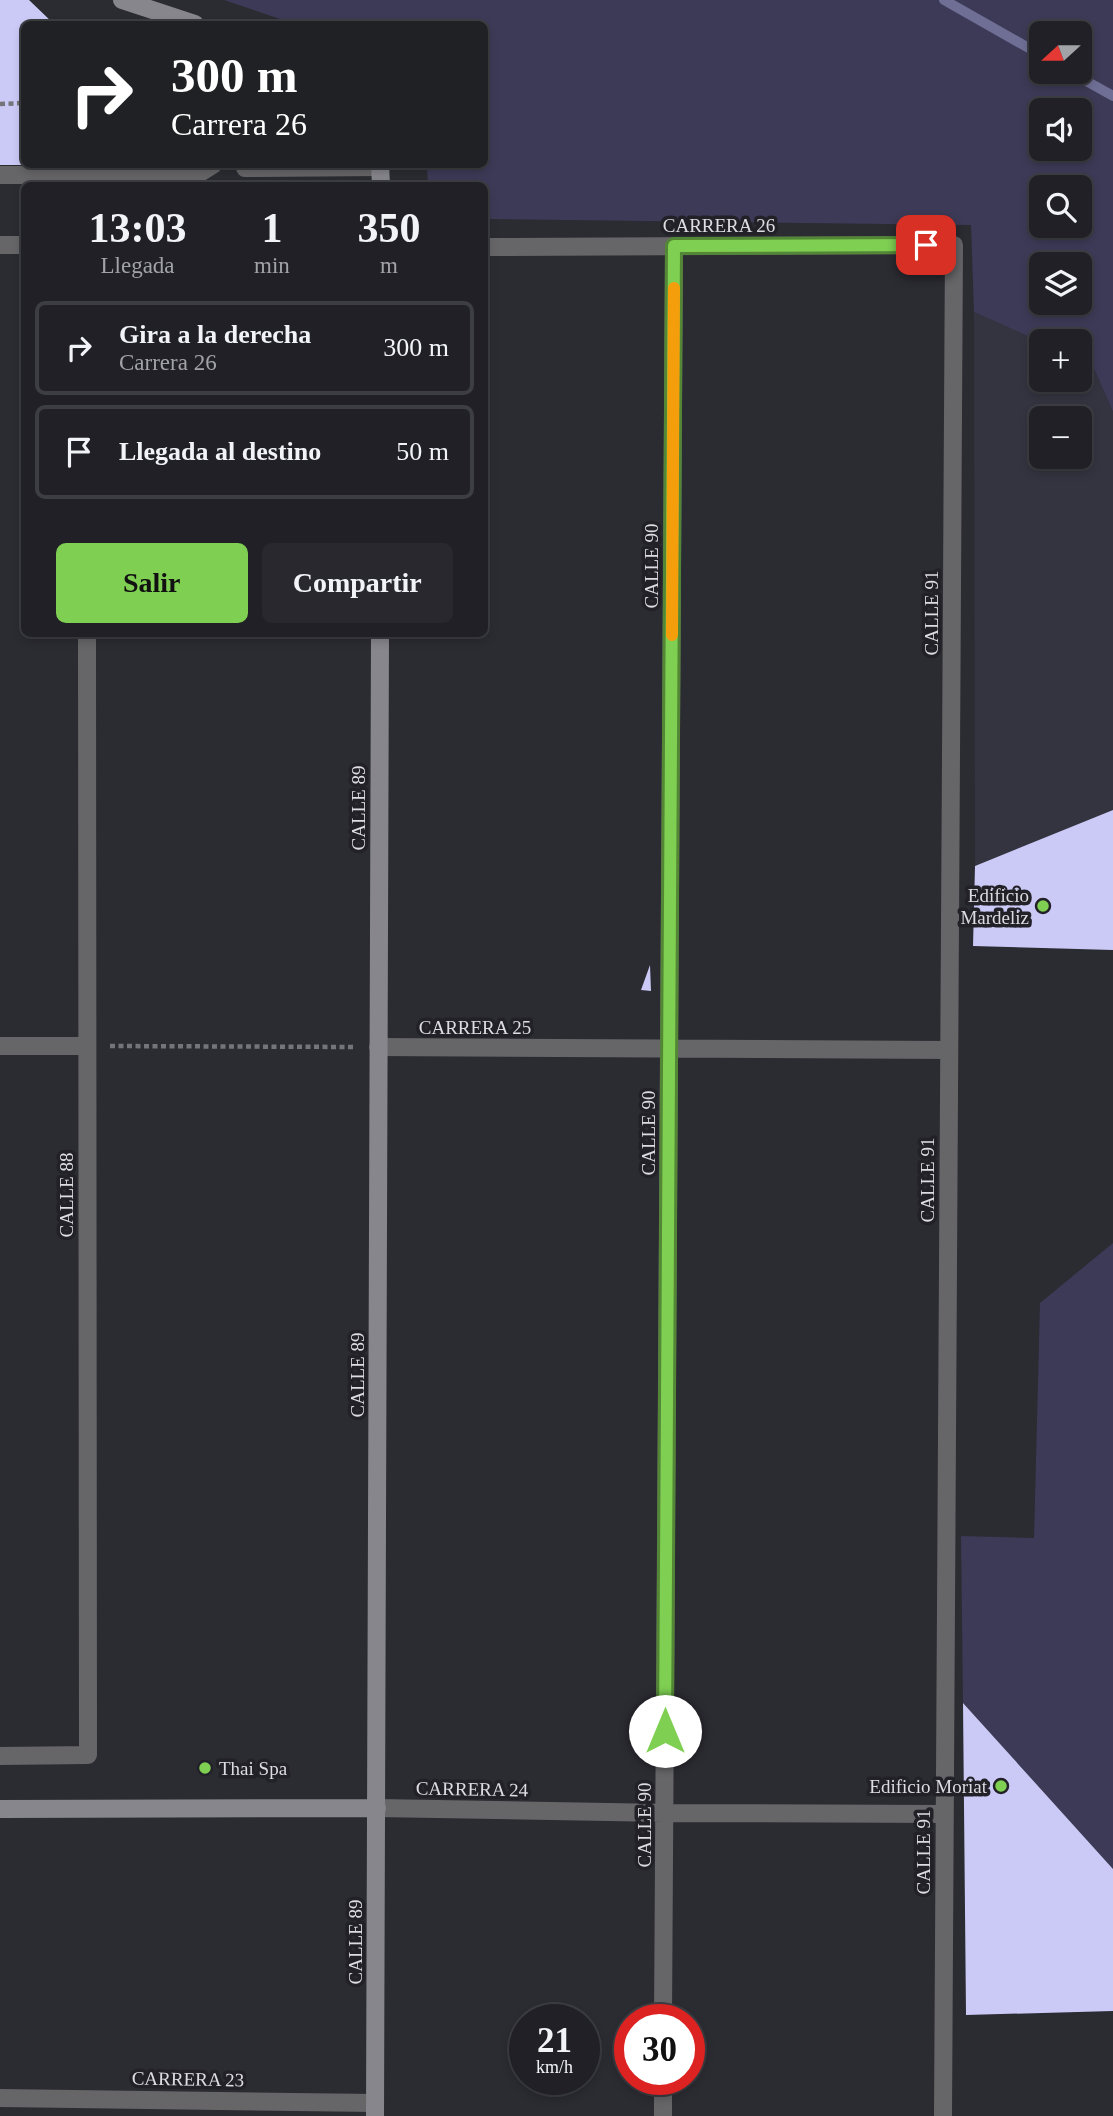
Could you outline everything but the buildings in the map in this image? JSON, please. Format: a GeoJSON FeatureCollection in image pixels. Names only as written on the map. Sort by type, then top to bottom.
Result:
{"type":"FeatureCollection","features":[{"type":"Feature","properties":{"kind":"street"},"geometry":{"type":"LineString","coordinates":[[122,0],[186,21]]}},
{"type":"Feature","properties":{"kind":"street"},"geometry":{"type":"LineString","coordinates":[[0,175],[190,175],[208,168]]}},
{"type":"Feature","properties":{"kind":"street","name":"CARRERA 26"},"geometry":{"type":"LineString","coordinates":[[488,247],[954,244]]}},
{"type":"Feature","properties":{"kind":"street","name":"CALLE 91"},"geometry":{"type":"LineString","coordinates":[[943,2116],[954,244]]}},
{"type":"Feature","properties":{"kind":"street"},"geometry":{"type":"LineString","coordinates":[[0,245],[21,245]]}},
{"type":"Feature","properties":{"kind":"street","name":"CALLE 90"},"geometry":{"type":"LineString","coordinates":[[663,2004],[674,246]]}},
{"type":"Feature","properties":{"kind":"street","name":"CALLE 88"},"geometry":{"type":"LineString","coordinates":[[0,1756],[88,1755],[87,637]]}},
{"type":"Feature","properties":{"kind":"street","name":"CALLE 89"},"geometry":{"type":"LineString","coordinates":[[375,2109],[380,637]]}},
{"type":"Feature","properties":{"kind":"street"},"geometry":{"type":"LineString","coordinates":[[0,1046],[87,1046]]}},
{"type":"Feature","properties":{"kind":"street","name":"CARRERA 25"},"geometry":{"type":"LineString","coordinates":[[379,1048],[949,1050]]}},
{"type":"Feature","properties":{"kind":"street","name":"CARRERA 24"},"geometry":{"type":"LineString","coordinates":[[0,1809],[377,1808],[944,1814]]}},
{"type":"Feature","properties":{"kind":"street"},"geometry":{"type":"LineString","coordinates":[[663,2095],[663,2116]]}},
{"type":"Feature","properties":{"kind":"street","name":"CARRERA 23"},"geometry":{"type":"LineString","coordinates":[[0,2098],[75,2107],[375,2109]]}},
{"type":"Feature","properties":{"kind":"path"},"geometry":{"type":"LineString","coordinates":[[0,96],[8,104]]}},
{"type":"Feature","properties":{"kind":"path"},"geometry":{"type":"LineString","coordinates":[[0,104],[21,103]]}},
{"type":"Feature","properties":{"kind":"path"},"geometry":{"type":"LineString","coordinates":[[87,1046],[379,1048]]}},
{"type":"Feature","properties":{"kind":"shaded area"},"geometry":{"type":"Polygon","coordinates":[[[224,0],[1113,0],[1113,412],[1092,364],[1092,329],[1029,329],[1029,337],[974,312],[971,225],[488,219],[488,182],[428,182],[427,168],[488,168],[488,21],[286,21],[224,0]]]}},
{"type":"Feature","properties":{"kind":"shaded area"},"geometry":{"type":"Polygon","coordinates":[[[974,312],[1029,337],[1029,392],[1092,392],[1092,364],[1113,412],[1113,810],[975,866],[974,312]]]}},
{"type":"Feature","properties":{"kind":"shaded area"},"geometry":{"type":"Polygon","coordinates":[[[1113,1243],[1113,1869],[963,1703],[961,1536],[1034,1538],[1040,1303],[1113,1243]]]}},
{"type":"Feature","properties":{"kind":"waterway"},"geometry":{"type":"LineString","coordinates":[[944,0],[1029,48]]}},
{"type":"Feature","properties":{"kind":"waterway"},"geometry":{"type":"LineString","coordinates":[[1092,84],[1113,96]]}},
{"type":"Feature","properties":{"kind":"slow traffic"},"geometry":{"type":"LineString","coordinates":[[672,635],[674,288]]}},
{"type":"Feature","properties":{"kind":"place","name":"Edificio Mardeliz"},"geometry":{"type":"Point","coordinates":[1043,906]}},
{"type":"Feature","properties":{"kind":"place","name":"Thai Spa"},"geometry":{"type":"Point","coordinates":[205,1768]}},
{"type":"Feature","properties":{"kind":"place","name":"Edificio Moriat"},"geometry":{"type":"Point","coordinates":[1001,1786]}},
{"type":"Feature","properties":{"kind":"route"},"geometry":{"type":"LineString","coordinates":[[665,1731],[674,246],[926,245]]}}]}
